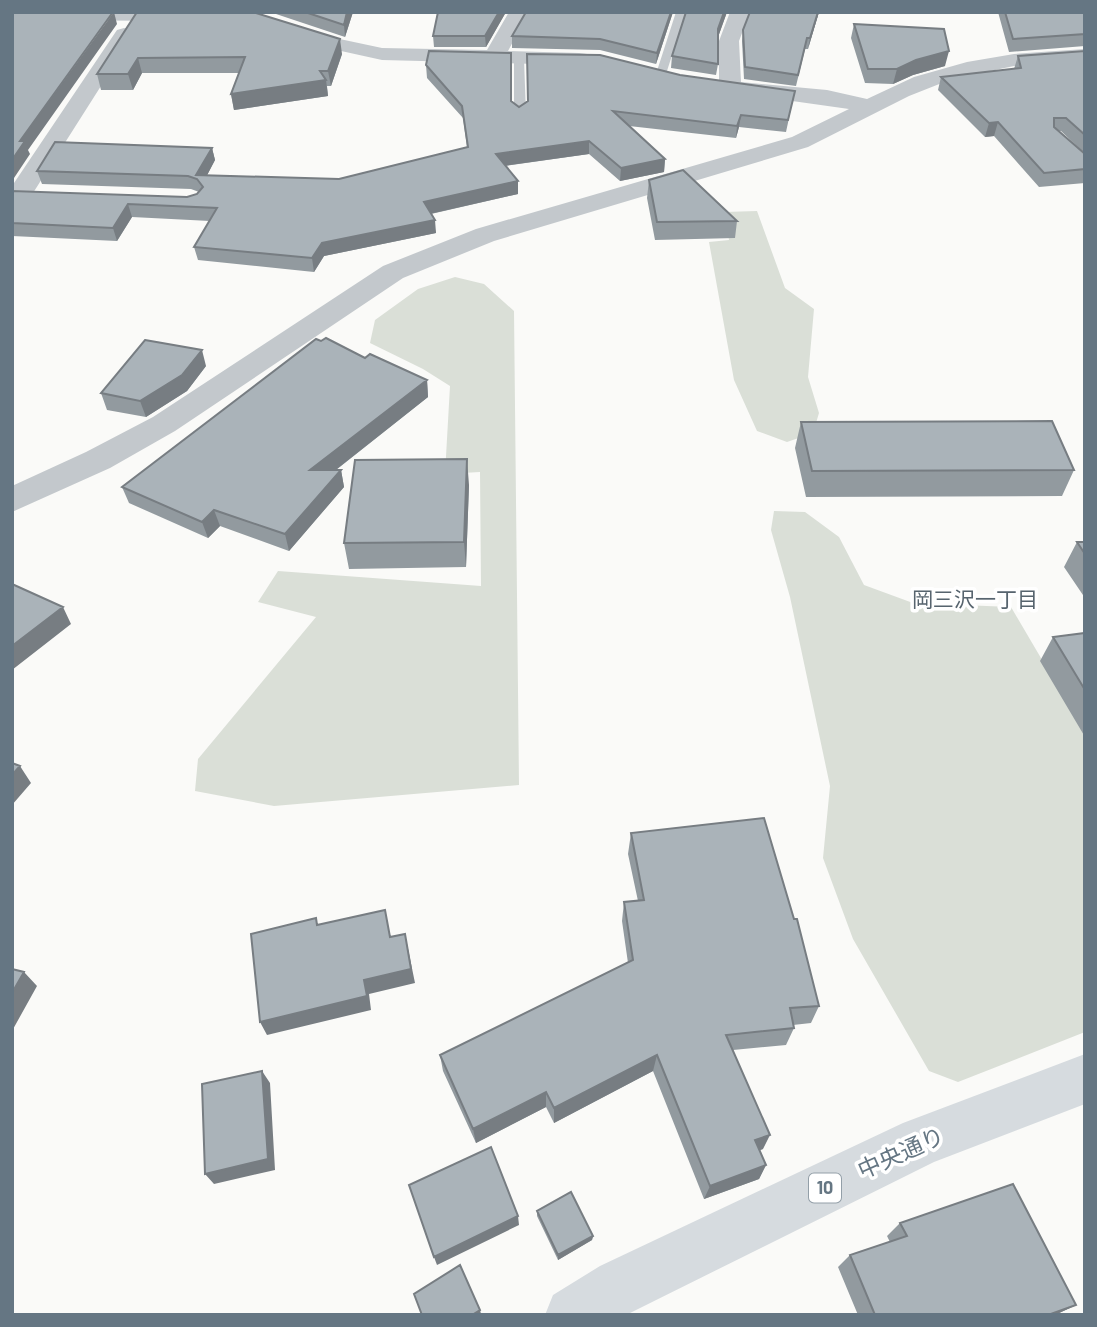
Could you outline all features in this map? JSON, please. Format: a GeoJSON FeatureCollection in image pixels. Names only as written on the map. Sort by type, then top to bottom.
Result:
{"type":"FeatureCollection","features":[{"type":"Feature","properties":{"kind":"main road","name":"中央通り"},"geometry":{"type":"LineString","coordinates":[[573,1315],[620,1286],[921,1141],[1085,1079]]}},
{"type":"Feature","properties":{"kind":"street"},"geometry":{"type":"LineString","coordinates":[[494,57],[519,12]]}},
{"type":"Feature","properties":{"kind":"street"},"geometry":{"type":"LineString","coordinates":[[730,86],[729,41],[740,12]]}},
{"type":"Feature","properties":{"kind":"street"},"geometry":{"type":"LineString","coordinates":[[12,14],[203,15]]}},
{"type":"Feature","properties":{"kind":"street"},"geometry":{"type":"LineString","coordinates":[[16,193],[102,70],[136,14]]}},
{"type":"Feature","properties":{"kind":"street"},"geometry":{"type":"LineString","coordinates":[[273,23],[330,43],[382,54],[600,59]]}},
{"type":"Feature","properties":{"kind":"street"},"geometry":{"type":"LineString","coordinates":[[12,500],[98,460],[164,424],[393,272],[485,235],[800,142],[829,131],[902,90],[954,72],[987,65],[1085,55]]}},
{"type":"Feature","properties":{"kind":"street"},"geometry":{"type":"LineString","coordinates":[[640,67],[668,76]]}},
{"type":"Feature","properties":{"kind":"street"},"geometry":{"type":"LineString","coordinates":[[703,82],[827,97],[870,107]]}},
{"type":"Feature","properties":{"kind":"street"},"geometry":{"type":"LineString","coordinates":[[16,193],[46,194]]}},
{"type":"Feature","properties":{"kind":"lane"},"geometry":{"type":"LineString","coordinates":[[668,76],[681,12]]}},
{"type":"Feature","properties":{"kind":"lane"},"geometry":{"type":"LineString","coordinates":[[519,59],[520,114]]}},
{"type":"Feature","properties":{"kind":"shaded area"},"geometry":{"type":"Polygon","coordinates":[[[757,211],[785,288],[814,309],[808,377],[819,413],[813,433],[787,442],[757,431],[734,380],[709,242],[729,240],[724,212],[757,211]]]}},
{"type":"Feature","properties":{"kind":"shaded area"},"geometry":{"type":"Polygon","coordinates":[[[455,277],[484,284],[514,311],[519,785],[274,806],[195,791],[198,759],[316,617],[258,602],[278,571],[481,586],[480,472],[445,474],[450,386],[423,369],[370,343],[375,320],[418,289],[455,277]]]}},
{"type":"Feature","properties":{"kind":"shaded area"},"geometry":{"type":"Polygon","coordinates":[[[774,511],[805,512],[839,537],[864,585],[913,603],[1011,607],[1085,733],[1085,1032],[958,1082],[929,1071],[853,939],[823,858],[830,786],[790,597],[771,530],[774,511]]]}},
{"type":"Feature","properties":{"kind":"building"},"geometry":{"type":"Polygon","coordinates":[[[12,12],[113,12],[20,141],[25,141],[12,160],[12,12]]]}},
{"type":"Feature","properties":{"kind":"building"},"geometry":{"type":"Polygon","coordinates":[[[137,12],[256,13],[340,39],[328,71],[320,71],[326,80],[231,94],[245,57],[138,58],[128,74],[97,74],[137,12]]]}},
{"type":"Feature","properties":{"kind":"building"},"geometry":{"type":"Polygon","coordinates":[[[305,12],[347,12],[344,25],[305,12]]]}},
{"type":"Feature","properties":{"kind":"building"},"geometry":{"type":"Polygon","coordinates":[[[438,12],[499,12],[485,36],[433,36],[438,12]]]}},
{"type":"Feature","properties":{"kind":"building"},"geometry":{"type":"Polygon","coordinates":[[[526,12],[671,12],[657,53],[600,39],[512,36],[526,12]]]}},
{"type":"Feature","properties":{"kind":"building"},"geometry":{"type":"Polygon","coordinates":[[[686,12],[724,12],[718,29],[718,64],[672,56],[686,12]]]}},
{"type":"Feature","properties":{"kind":"building"},"geometry":{"type":"Polygon","coordinates":[[[750,12],[818,12],[810,38],[807,38],[798,75],[745,67],[743,30],[750,12]]]}},
{"type":"Feature","properties":{"kind":"building"},"geometry":{"type":"Polygon","coordinates":[[[1005,12],[1085,12],[1085,34],[1013,39],[1005,12]]]}},
{"type":"Feature","properties":{"kind":"building"},"geometry":{"type":"Polygon","coordinates":[[[854,24],[944,29],[949,51],[916,60],[897,69],[868,69],[854,24]]]}},
{"type":"Feature","properties":{"kind":"building"},"geometry":{"type":"Polygon","coordinates":[[[429,51],[511,53],[511,101],[519,107],[528,101],[527,54],[600,55],[680,75],[795,91],[788,120],[741,115],[737,126],[613,111],[665,159],[621,168],[589,141],[496,154],[518,181],[424,202],[435,220],[322,243],[312,258],[194,247],[217,208],[128,204],[113,228],[12,223],[12,191],[187,197],[197,194],[203,187],[197,179],[188,176],[37,171],[55,142],[212,148],[196,175],[339,179],[468,147],[462,106],[426,65],[429,51]]]}},
{"type":"Feature","properties":{"kind":"building"},"geometry":{"type":"Polygon","coordinates":[[[1085,51],[1085,135],[1066,118],[1054,118],[1054,127],[1085,154],[1085,169],[1044,173],[998,122],[989,123],[941,77],[1021,68],[1018,56],[1085,51]]]}},
{"type":"Feature","properties":{"kind":"building"},"geometry":{"type":"Polygon","coordinates":[[[683,170],[737,221],[657,222],[649,180],[683,170]]]}},
{"type":"Feature","properties":{"kind":"building"},"geometry":{"type":"Polygon","coordinates":[[[326,338],[365,358],[370,354],[427,380],[310,470],[341,470],[285,534],[214,510],[202,522],[122,487],[316,339],[321,341],[326,338]]]}},
{"type":"Feature","properties":{"kind":"building"},"geometry":{"type":"Polygon","coordinates":[[[145,340],[202,350],[182,375],[140,401],[101,393],[145,340]]]}},
{"type":"Feature","properties":{"kind":"building"},"geometry":{"type":"Polygon","coordinates":[[[1052,421],[1074,470],[812,471],[801,422],[1052,421]]]}},
{"type":"Feature","properties":{"kind":"building"},"geometry":{"type":"Polygon","coordinates":[[[467,459],[464,542],[344,543],[355,460],[467,459]]]}},
{"type":"Feature","properties":{"kind":"building"},"geometry":{"type":"Polygon","coordinates":[[[1077,542],[1085,542],[1085,554],[1077,542]]]}},
{"type":"Feature","properties":{"kind":"building"},"geometry":{"type":"Polygon","coordinates":[[[12,584],[63,607],[12,646],[12,584]]]}},
{"type":"Feature","properties":{"kind":"building"},"geometry":{"type":"Polygon","coordinates":[[[1085,633],[1085,690],[1053,637],[1085,633]]]}},
{"type":"Feature","properties":{"kind":"building"},"geometry":{"type":"Polygon","coordinates":[[[12,763],[20,766],[12,775],[12,763]]]}},
{"type":"Feature","properties":{"kind":"building"},"geometry":{"type":"Polygon","coordinates":[[[764,818],[794,919],[797,919],[819,1006],[790,1008],[794,1028],[726,1035],[770,1135],[755,1140],[766,1165],[710,1186],[657,1055],[554,1108],[546,1092],[473,1129],[440,1055],[633,960],[624,902],[644,900],[631,833],[764,818]]]}},
{"type":"Feature","properties":{"kind":"building"},"geometry":{"type":"Polygon","coordinates":[[[385,910],[390,937],[405,934],[411,969],[364,980],[367,996],[260,1022],[251,934],[316,918],[317,925],[385,910]]]}},
{"type":"Feature","properties":{"kind":"building"},"geometry":{"type":"Polygon","coordinates":[[[12,969],[24,972],[12,993],[12,969]]]}},
{"type":"Feature","properties":{"kind":"building"},"geometry":{"type":"Polygon","coordinates":[[[262,1071],[268,1159],[205,1174],[202,1084],[262,1071]]]}},
{"type":"Feature","properties":{"kind":"building"},"geometry":{"type":"Polygon","coordinates":[[[491,1147],[518,1216],[434,1257],[409,1185],[491,1147]]]}},
{"type":"Feature","properties":{"kind":"building"},"geometry":{"type":"Polygon","coordinates":[[[1013,1184],[1076,1305],[1048,1315],[875,1315],[850,1255],[907,1236],[900,1223],[1013,1184]]]}},
{"type":"Feature","properties":{"kind":"building"},"geometry":{"type":"Polygon","coordinates":[[[571,1192],[593,1236],[558,1255],[537,1211],[571,1192]]]}},
{"type":"Feature","properties":{"kind":"building"},"geometry":{"type":"Polygon","coordinates":[[[460,1265],[480,1310],[472,1315],[422,1315],[414,1294],[460,1265]]]}},
{"type":"Feature","properties":{"kind":"district","name":"岡三沢一丁目"},"geometry":{"type":"Point","coordinates":[975,600]}}]}
